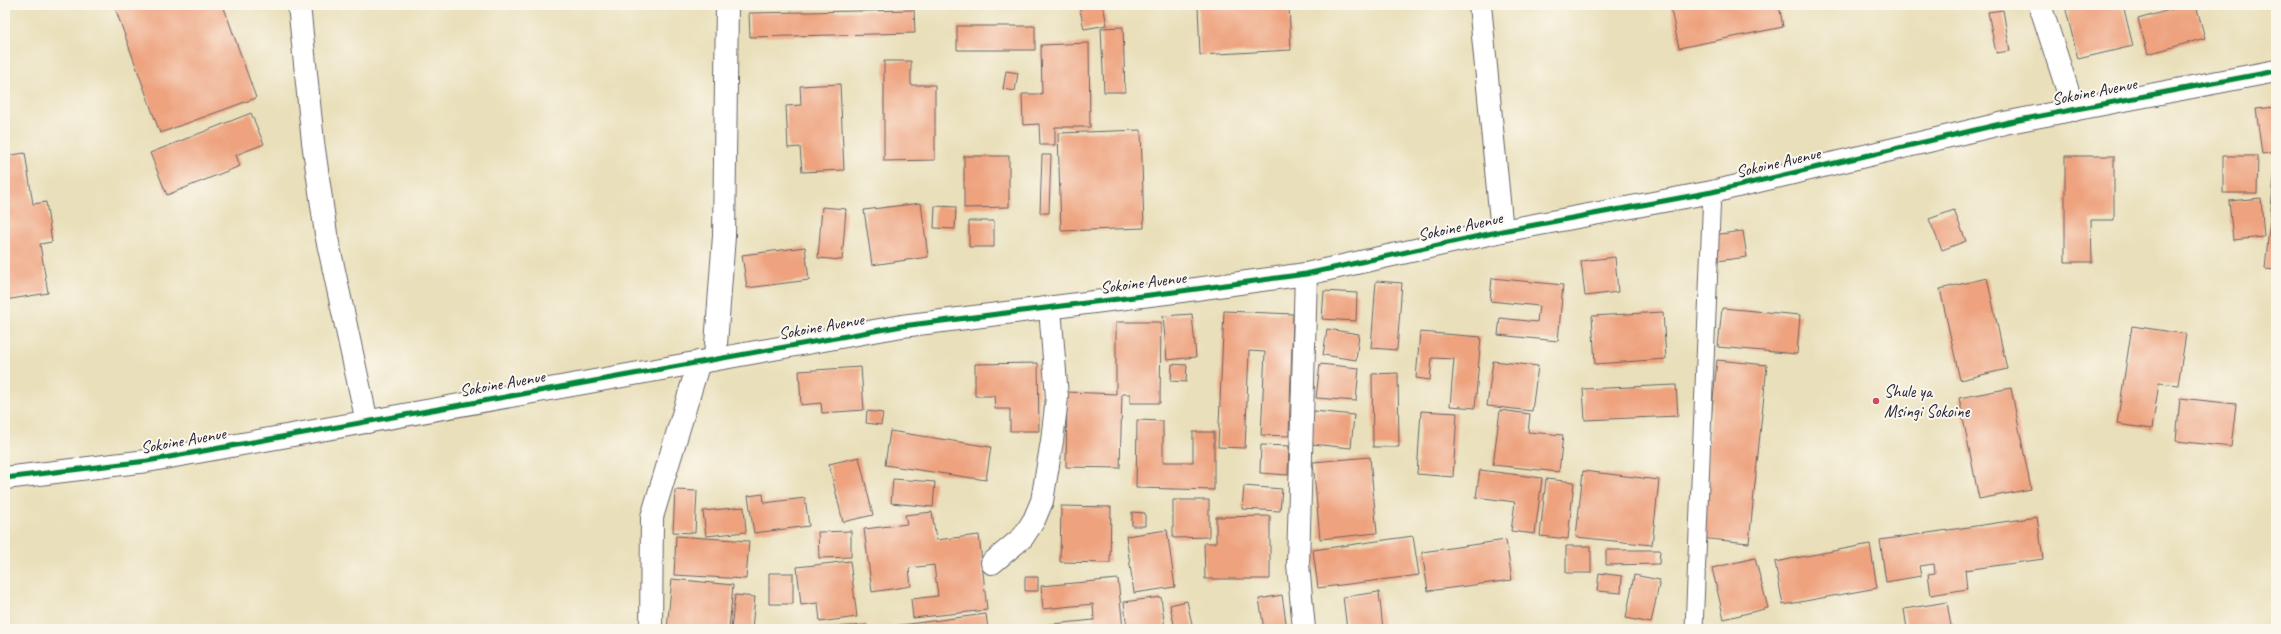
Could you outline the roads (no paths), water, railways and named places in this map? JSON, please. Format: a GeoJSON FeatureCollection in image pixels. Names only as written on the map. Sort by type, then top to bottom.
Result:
{"type":"FeatureCollection","features":[{"type":"Feature","properties":{"kind":"street"},"geometry":{"type":"LineString","coordinates":[[299,5],[313,142],[326,234],[367,422]]}},
{"type":"Feature","properties":{"kind":"street"},"geometry":{"type":"LineString","coordinates":[[650,629],[652,517],[707,360],[724,236],[727,5]]}},
{"type":"Feature","properties":{"kind":"street"},"geometry":{"type":"LineString","coordinates":[[1480,5],[1502,231]]}},
{"type":"Feature","properties":{"kind":"street"},"geometry":{"type":"LineString","coordinates":[[2040,5],[2074,110]]}},
{"type":"Feature","properties":{"kind":"street","name":"Sokoine Avenue"},"geometry":{"type":"LineString","coordinates":[[5,478],[147,461],[902,326],[1306,274],[1502,231],[1712,192],[2009,122],[2276,70]]}},
{"type":"Feature","properties":{"kind":"street"},"geometry":{"type":"LineString","coordinates":[[1304,629],[1298,564],[1306,274]]}},
{"type":"Feature","properties":{"kind":"street"},"geometry":{"type":"LineString","coordinates":[[992,563],[1023,537],[1034,520],[1042,501],[1052,441],[1057,397],[1050,308]]}},
{"type":"Feature","properties":{"kind":"lane"},"geometry":{"type":"LineString","coordinates":[[1694,629],[1712,192]]}},
{"type":"Feature","properties":{"kind":"place","name":"Shule ya Msingi Sokoine"},"geometry":{"type":"Point","coordinates":[1876,401]}}]}
